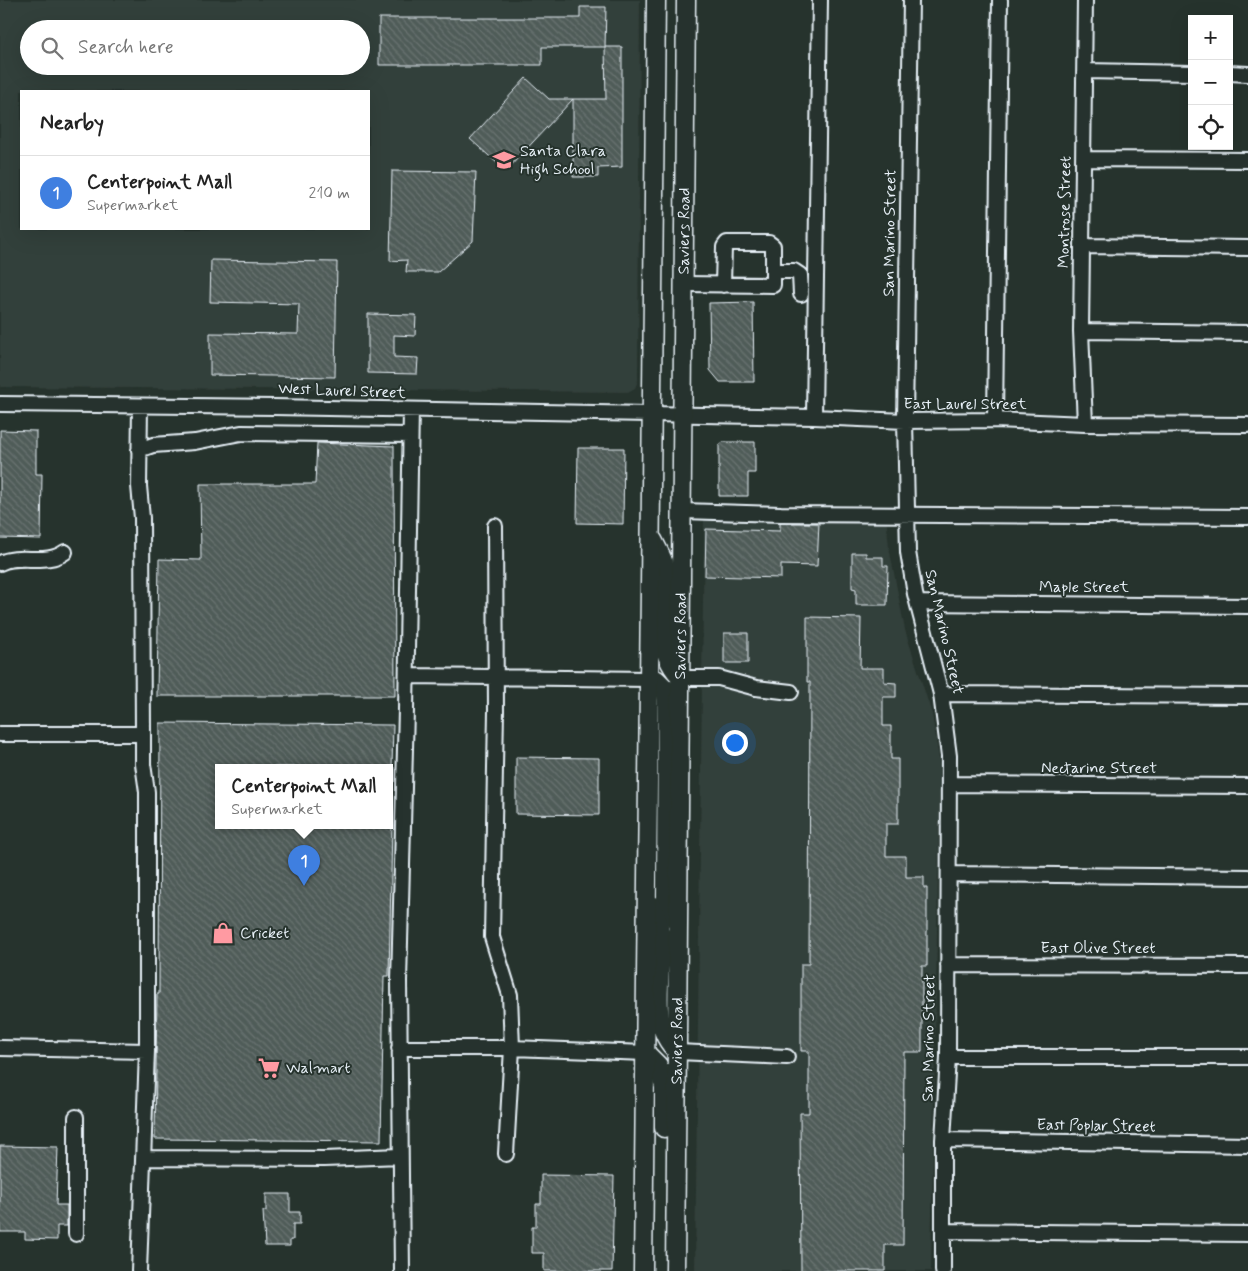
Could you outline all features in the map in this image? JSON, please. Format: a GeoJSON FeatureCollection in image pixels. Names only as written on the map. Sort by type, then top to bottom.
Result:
{"type":"FeatureCollection","features":[{"type":"Feature","properties":{"kind":"main road","name":"Saviers Road"},"geometry":{"type":"LineString","coordinates":[[643,1271],[656,0]]}},
{"type":"Feature","properties":{"kind":"main road","name":"Saviers Road"},"geometry":{"type":"LineString","coordinates":[[675,1271],[682,678],[682,416],[686,0]]}},
{"type":"Feature","properties":{"kind":"main road"},"geometry":{"type":"LineString","coordinates":[[650,535],[665,567],[664,645],[666,659],[672,669],[682,678]]}},
{"type":"Feature","properties":{"kind":"main road"},"geometry":{"type":"LineString","coordinates":[[648,679],[657,680],[664,688],[667,699],[666,901],[679,929]]}},
{"type":"Feature","properties":{"kind":"main road"},"geometry":{"type":"LineString","coordinates":[[647,891],[660,930],[660,1017],[668,1044],[678,1052]]}},
{"type":"Feature","properties":{"kind":"main road"},"geometry":{"type":"LineString","coordinates":[[646,1053],[658,1065],[664,1087],[664,1141],[675,1172]]}},
{"type":"Feature","properties":{"kind":"street"},"geometry":{"type":"LineString","coordinates":[[814,417],[820,0]]}},
{"type":"Feature","properties":{"kind":"street","name":"San Marino Street"},"geometry":{"type":"LineString","coordinates":[[910,0],[905,421],[908,552],[913,584],[941,694],[948,734],[948,1057],[944,1140],[943,1271]]}},
{"type":"Feature","properties":{"kind":"street"},"geometry":{"type":"LineString","coordinates":[[995,420],[1000,0]]}},
{"type":"Feature","properties":{"kind":"street","name":"Montrose Street"},"geometry":{"type":"LineString","coordinates":[[1085,424],[1081,331],[1086,0]]}},
{"type":"Feature","properties":{"kind":"street"},"geometry":{"type":"LineString","coordinates":[[1085,72],[1188,73]]}},
{"type":"Feature","properties":{"kind":"street"},"geometry":{"type":"LineString","coordinates":[[1233,74],[1248,74]]}},
{"type":"Feature","properties":{"kind":"street"},"geometry":{"type":"LineString","coordinates":[[1084,160],[1248,160]]}},
{"type":"Feature","properties":{"kind":"street"},"geometry":{"type":"LineString","coordinates":[[684,284],[723,285],[773,285],[773,246],[769,243],[727,243],[724,247],[723,285]]}},
{"type":"Feature","properties":{"kind":"street"},"geometry":{"type":"LineString","coordinates":[[1082,246],[1248,248]]}},
{"type":"Feature","properties":{"kind":"street"},"geometry":{"type":"LineString","coordinates":[[773,271],[794,271],[800,275],[801,294]]}},
{"type":"Feature","properties":{"kind":"street"},"geometry":{"type":"LineString","coordinates":[[1081,331],[1248,333]]}},
{"type":"Feature","properties":{"kind":"street","name":"West Laurel Street"},"geometry":{"type":"LineString","coordinates":[[0,404],[682,416]]}},
{"type":"Feature","properties":{"kind":"street"},"geometry":{"type":"LineString","coordinates":[[139,1271],[147,1051],[147,792],[143,764],[142,518],[139,486],[140,406]]}},
{"type":"Feature","properties":{"kind":"street"},"geometry":{"type":"LineString","coordinates":[[402,1271],[399,1048],[411,410]]}},
{"type":"Feature","properties":{"kind":"street","name":"East Laurel Street"},"geometry":{"type":"LineString","coordinates":[[682,416],[814,417],[905,421],[995,420],[1085,424],[1248,425]]}},
{"type":"Feature","properties":{"kind":"street"},"geometry":{"type":"LineString","coordinates":[[139,450],[154,445],[195,442],[241,433],[410,435]]}},
{"type":"Feature","properties":{"kind":"street"},"geometry":{"type":"LineString","coordinates":[[683,511],[780,514],[907,513],[1248,517]]}},
{"type":"Feature","properties":{"kind":"street"},"geometry":{"type":"LineString","coordinates":[[495,526],[496,677],[492,937],[510,995],[512,1048],[506,1154]]}},
{"type":"Feature","properties":{"kind":"street"},"geometry":{"type":"LineString","coordinates":[[0,564],[12,559],[54,558],[65,552]]}},
{"type":"Feature","properties":{"kind":"street","name":"Maple Street"},"geometry":{"type":"LineString","coordinates":[[919,603],[1248,606]]}},
{"type":"Feature","properties":{"kind":"street"},"geometry":{"type":"LineString","coordinates":[[407,676],[648,679]]}},
{"type":"Feature","properties":{"kind":"street"},"geometry":{"type":"LineString","coordinates":[[682,678],[719,678],[756,688],[791,692]]}},
{"type":"Feature","properties":{"kind":"street"},"geometry":{"type":"LineString","coordinates":[[941,694],[1248,696]]}},
{"type":"Feature","properties":{"kind":"street"},"geometry":{"type":"LineString","coordinates":[[0,734],[143,734]]}},
{"type":"Feature","properties":{"kind":"street","name":"Nectarine Street"},"geometry":{"type":"LineString","coordinates":[[949,784],[1248,786]]}},
{"type":"Feature","properties":{"kind":"street"},"geometry":{"type":"LineString","coordinates":[[949,874],[1248,877]]}},
{"type":"Feature","properties":{"kind":"street","name":"East Olive Street"},"geometry":{"type":"LineString","coordinates":[[948,965],[1248,966]]}},
{"type":"Feature","properties":{"kind":"street"},"geometry":{"type":"LineString","coordinates":[[0,1048],[147,1051]]}},
{"type":"Feature","properties":{"kind":"street"},"geometry":{"type":"LineString","coordinates":[[399,1048],[512,1048],[646,1053]]}},
{"type":"Feature","properties":{"kind":"street"},"geometry":{"type":"LineString","coordinates":[[678,1052],[787,1057]]}},
{"type":"Feature","properties":{"kind":"street"},"geometry":{"type":"LineString","coordinates":[[948,1057],[1248,1058]]}},
{"type":"Feature","properties":{"kind":"street"},"geometry":{"type":"LineString","coordinates":[[76,1118],[76,1234]]}},
{"type":"Feature","properties":{"kind":"street","name":"East Poplar Street"},"geometry":{"type":"LineString","coordinates":[[944,1140],[1248,1145]]}},
{"type":"Feature","properties":{"kind":"street"},"geometry":{"type":"LineString","coordinates":[[143,1158],[314,1159],[400,1156]]}},
{"type":"Feature","properties":{"kind":"street"},"geometry":{"type":"LineString","coordinates":[[943,1231],[1248,1234]]}},
{"type":"Feature","properties":{"kind":"shaded area","name":"Santa Clara High School"},"geometry":{"type":"Polygon","coordinates":[[[0,0],[640,0],[638,381],[635,388],[628,392],[0,387],[0,0]]]}},
{"type":"Feature","properties":{"kind":"shaded area"},"geometry":{"type":"Polygon","coordinates":[[[704,516],[886,516],[889,547],[905,630],[932,714],[940,764],[931,1271],[695,1271],[704,516]]]}},
{"type":"Feature","properties":{"kind":"building"},"geometry":{"type":"Polygon","coordinates":[[[580,7],[606,7],[605,47],[542,47],[542,65],[379,65],[379,18],[580,18],[580,7]]]}},
{"type":"Feature","properties":{"kind":"building"},"geometry":{"type":"Polygon","coordinates":[[[605,47],[622,47],[622,167],[598,168],[598,177],[573,177],[573,99],[606,99],[605,47]]]}},
{"type":"Feature","properties":{"kind":"building"},"geometry":{"type":"Polygon","coordinates":[[[526,78],[549,99],[573,99],[506,171],[470,139],[526,78]]]}},
{"type":"Feature","properties":{"kind":"building"},"geometry":{"type":"Polygon","coordinates":[[[392,171],[476,172],[473,241],[438,272],[406,272],[407,260],[390,261],[392,171]]]}},
{"type":"Feature","properties":{"kind":"building"},"geometry":{"type":"Polygon","coordinates":[[[211,260],[337,262],[335,377],[210,375],[210,333],[298,334],[299,304],[210,302],[211,260]]]}},
{"type":"Feature","properties":{"kind":"building"},"geometry":{"type":"Polygon","coordinates":[[[753,302],[754,382],[720,382],[710,370],[709,303],[753,302]]]}},
{"type":"Feature","properties":{"kind":"building"},"geometry":{"type":"Polygon","coordinates":[[[368,314],[416,315],[415,336],[394,335],[394,357],[418,358],[417,374],[368,373],[368,314]]]}},
{"type":"Feature","properties":{"kind":"building"},"geometry":{"type":"Polygon","coordinates":[[[0,430],[36,431],[36,474],[42,474],[41,539],[0,538],[0,430]]]}},
{"type":"Feature","properties":{"kind":"building"},"geometry":{"type":"Polygon","coordinates":[[[723,442],[755,442],[755,473],[748,473],[748,496],[719,496],[719,445],[723,442]]]}},
{"type":"Feature","properties":{"kind":"building"},"geometry":{"type":"Polygon","coordinates":[[[317,443],[394,446],[395,696],[157,696],[159,559],[201,560],[200,484],[315,484],[317,443]]]}},
{"type":"Feature","properties":{"kind":"building"},"geometry":{"type":"Polygon","coordinates":[[[578,448],[624,448],[623,524],[577,523],[578,448]]]}},
{"type":"Feature","properties":{"kind":"building"},"geometry":{"type":"Polygon","coordinates":[[[780,523],[819,523],[817,566],[781,565],[781,578],[705,576],[706,529],[780,531],[780,523]]]}},
{"type":"Feature","properties":{"kind":"building"},"geometry":{"type":"Polygon","coordinates":[[[852,553],[866,553],[866,557],[883,557],[883,566],[888,566],[887,605],[856,605],[856,589],[852,588],[852,553]]]}},
{"type":"Feature","properties":{"kind":"building"},"geometry":{"type":"Polygon","coordinates":[[[807,617],[861,618],[860,668],[884,668],[884,682],[896,683],[896,697],[883,697],[883,726],[891,726],[891,759],[898,759],[898,824],[886,824],[886,856],[906,856],[906,877],[924,877],[924,888],[927,888],[927,966],[922,966],[922,1052],[904,1052],[903,1245],[885,1245],[885,1271],[801,1271],[800,1113],[809,1113],[809,1051],[801,1051],[801,964],[809,964],[810,682],[807,682],[807,617]]]}},
{"type":"Feature","properties":{"kind":"building"},"geometry":{"type":"Polygon","coordinates":[[[724,633],[748,633],[748,663],[724,663],[724,633]]]}},
{"type":"Feature","properties":{"kind":"building"},"geometry":{"type":"Polygon","coordinates":[[[160,723],[393,725],[392,764],[215,764],[215,829],[392,829],[389,976],[384,976],[381,1141],[155,1139],[157,994],[159,994],[160,723]]]}},
{"type":"Feature","properties":{"kind":"building"},"geometry":{"type":"Polygon","coordinates":[[[516,757],[599,758],[599,815],[516,814],[516,757]]]}},
{"type":"Feature","properties":{"kind":"building"},"geometry":{"type":"Polygon","coordinates":[[[0,1146],[58,1147],[56,1205],[67,1205],[67,1226],[57,1226],[57,1240],[25,1239],[25,1232],[0,1232],[0,1146]]]}},
{"type":"Feature","properties":{"kind":"building"},"geometry":{"type":"Polygon","coordinates":[[[541,1175],[614,1176],[612,1271],[544,1271],[544,1253],[532,1253],[532,1227],[536,1227],[536,1204],[541,1204],[541,1175]]]}},
{"type":"Feature","properties":{"kind":"building"},"geometry":{"type":"Polygon","coordinates":[[[266,1194],[290,1194],[290,1212],[300,1212],[300,1224],[293,1224],[293,1240],[290,1240],[290,1246],[265,1246],[263,1211],[266,1211],[266,1194]]]}},
{"type":"Feature","properties":{"kind":"place","name":"Santa Clara High School"},"geometry":{"type":"Point","coordinates":[504,160]}},
{"type":"Feature","properties":{"kind":"place","name":"Centerpoint Mall"},"geometry":{"type":"Point","coordinates":[304,886]}},
{"type":"Feature","properties":{"kind":"place","name":"Cricket"},"geometry":{"type":"Point","coordinates":[223,933]}},
{"type":"Feature","properties":{"kind":"place","name":"Walmart"},"geometry":{"type":"Point","coordinates":[269,1068]}}]}
